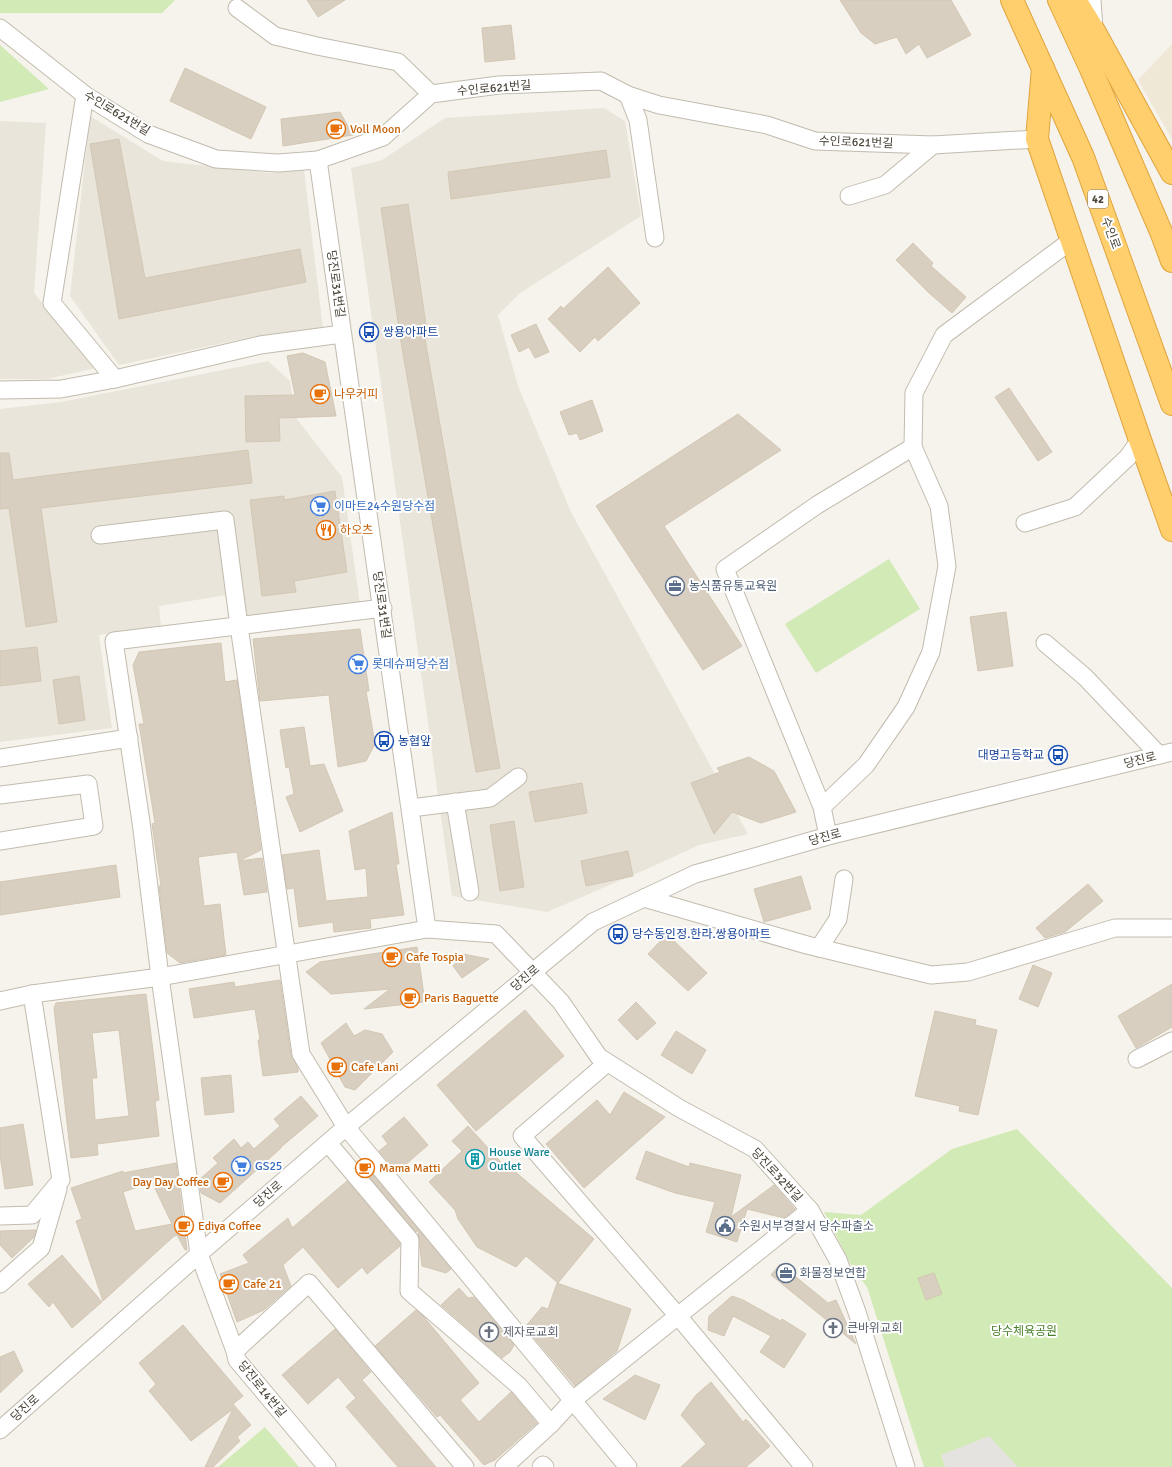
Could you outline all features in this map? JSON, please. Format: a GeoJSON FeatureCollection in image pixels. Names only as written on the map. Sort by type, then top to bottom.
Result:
{"type":"FeatureCollection","features":[{"type":"Feature","properties":{"kind":"highway"},"geometry":{"type":"LineString","coordinates":[[1059,0],[1091,69],[1162,234],[1172,261]]}},
{"type":"Feature","properties":{"kind":"highway"},"geometry":{"type":"LineString","coordinates":[[1074,0],[1094,30],[1172,173]]}},
{"type":"Feature","properties":{"kind":"highway","name":"수인로"},"geometry":{"type":"LineString","coordinates":[[1016,7],[1083,157],[1172,404]]}},
{"type":"Feature","properties":{"kind":"highway"},"geometry":{"type":"LineString","coordinates":[[1043,68],[1037,139],[1172,530]]}},
{"type":"Feature","properties":{"kind":"street"},"geometry":{"type":"LineString","coordinates":[[1001,0],[1016,7]]}},
{"type":"Feature","properties":{"kind":"street"},"geometry":{"type":"LineString","coordinates":[[1092,0],[1094,30]]}},
{"type":"Feature","properties":{"kind":"street"},"geometry":{"type":"LineString","coordinates":[[237,8],[275,36],[398,62],[431,94]]}},
{"type":"Feature","properties":{"kind":"street","name":"수인로621번길"},"geometry":{"type":"LineString","coordinates":[[0,28],[85,95],[148,134],[216,159],[278,163],[318,160],[383,137],[431,94],[499,85],[601,82],[628,95],[658,106],[767,125],[815,141],[933,145],[1037,139]]}},
{"type":"Feature","properties":{"kind":"street"},"geometry":{"type":"LineString","coordinates":[[85,95],[52,303],[115,379]]}},
{"type":"Feature","properties":{"kind":"street"},"geometry":{"type":"LineString","coordinates":[[628,95],[638,120],[655,238]]}},
{"type":"Feature","properties":{"kind":"street"},"geometry":{"type":"LineString","coordinates":[[849,196],[885,185],[933,145]]}},
{"type":"Feature","properties":{"kind":"street","name":"당진로31번길"},"geometry":{"type":"LineString","coordinates":[[318,160],[342,334],[383,608],[427,929]]}},
{"type":"Feature","properties":{"kind":"street"},"geometry":{"type":"LineString","coordinates":[[822,807],[866,765],[906,707],[932,652],[947,566],[939,506],[913,447],[914,393],[944,334],[1072,240]]}},
{"type":"Feature","properties":{"kind":"street"},"geometry":{"type":"LineString","coordinates":[[0,390],[61,389],[115,379],[260,345],[342,334]]}},
{"type":"Feature","properties":{"kind":"street"},"geometry":{"type":"LineString","coordinates":[[1026,523],[1075,507],[1128,457],[1140,440]]}},
{"type":"Feature","properties":{"kind":"street"},"geometry":{"type":"LineString","coordinates":[[828,836],[822,807],[725,569],[817,505],[913,447]]}},
{"type":"Feature","properties":{"kind":"street"},"geometry":{"type":"LineString","coordinates":[[100,535],[225,520],[301,1054],[346,1127],[628,1467]]}},
{"type":"Feature","properties":{"kind":"street"},"geometry":{"type":"LineString","coordinates":[[239,626],[383,608]]}},
{"type":"Feature","properties":{"kind":"street","name":"당진로14번길"},"geometry":{"type":"LineString","coordinates":[[239,626],[114,641],[141,822],[160,977],[200,1254],[237,1360],[327,1467]]}},
{"type":"Feature","properties":{"kind":"street"},"geometry":{"type":"LineString","coordinates":[[1045,643],[1085,677],[1166,754]]}},
{"type":"Feature","properties":{"kind":"street"},"geometry":{"type":"LineString","coordinates":[[0,758],[129,738]]}},
{"type":"Feature","properties":{"kind":"street","name":"당진로"},"geometry":{"type":"LineString","coordinates":[[0,1430],[346,1127],[593,922],[695,874],[828,836],[1166,754]]}},
{"type":"Feature","properties":{"kind":"street"},"geometry":{"type":"LineString","coordinates":[[411,808],[490,798],[518,777]]}},
{"type":"Feature","properties":{"kind":"street"},"geometry":{"type":"LineString","coordinates":[[0,795],[88,784],[94,826],[0,841]]}},
{"type":"Feature","properties":{"kind":"street"},"geometry":{"type":"LineString","coordinates":[[455,802],[470,892]]}},
{"type":"Feature","properties":{"kind":"street"},"geometry":{"type":"LineString","coordinates":[[819,948],[838,919],[844,879]]}},
{"type":"Feature","properties":{"kind":"street"},"geometry":{"type":"LineString","coordinates":[[644,898],[819,948],[931,975],[968,972],[1115,928],[1172,928]]}},
{"type":"Feature","properties":{"kind":"street"},"geometry":{"type":"LineString","coordinates":[[0,1000],[32,994],[160,977],[427,929],[496,934],[532,973]]}},
{"type":"Feature","properties":{"kind":"street","name":"당진로32번길"},"geometry":{"type":"LineString","coordinates":[[532,973],[561,1002],[599,1057],[679,1108],[755,1149],[810,1210],[838,1260],[858,1312],[906,1467]]}},
{"type":"Feature","properties":{"kind":"street"},"geometry":{"type":"LineString","coordinates":[[0,1284],[41,1248],[61,1180],[32,994]]}},
{"type":"Feature","properties":{"kind":"street"},"geometry":{"type":"LineString","coordinates":[[1137,1059],[1172,1041]]}},
{"type":"Feature","properties":{"kind":"street"},"geometry":{"type":"LineString","coordinates":[[607,1063],[522,1136],[678,1316],[804,1467]]}},
{"type":"Feature","properties":{"kind":"street"},"geometry":{"type":"LineString","coordinates":[[328,1143],[410,1240],[409,1291],[519,1386],[551,1424]]}},
{"type":"Feature","properties":{"kind":"street"},"geometry":{"type":"LineString","coordinates":[[0,1216],[32,1215],[61,1180]]}},
{"type":"Feature","properties":{"kind":"street"},"geometry":{"type":"LineString","coordinates":[[504,1467],[551,1424],[573,1400],[810,1210]]}},
{"type":"Feature","properties":{"kind":"street"},"geometry":{"type":"LineString","coordinates":[[235,1351],[309,1284],[465,1467]]}},
{"type":"Feature","properties":{"kind":"street"},"geometry":{"type":"LineString","coordinates":[[541,1467],[543,1465],[545,1467]]}},
{"type":"Feature","properties":{"kind":"shaded area"},"geometry":{"type":"Polygon","coordinates":[[[1172,44],[1172,139],[1138,80],[1172,44]]]}},
{"type":"Feature","properties":{"kind":"shaded area"},"geometry":{"type":"Polygon","coordinates":[[[604,108],[625,121],[641,216],[520,293],[498,315],[518,386],[571,512],[748,834],[699,845],[547,912],[452,896],[351,168],[382,160],[445,118],[604,108]]]}},
{"type":"Feature","properties":{"kind":"shaded area"},"geometry":{"type":"Polygon","coordinates":[[[90,116],[163,161],[269,173],[304,170],[323,329],[257,336],[119,365],[70,296],[90,116]]]}},
{"type":"Feature","properties":{"kind":"shaded area"},"geometry":{"type":"Polygon","coordinates":[[[0,121],[46,123],[34,293],[96,368],[47,379],[0,379],[0,121]]]}},
{"type":"Feature","properties":{"kind":"shaded area"},"geometry":{"type":"Polygon","coordinates":[[[268,361],[290,381],[296,418],[342,477],[360,604],[231,619],[227,595],[159,606],[161,627],[99,635],[112,728],[0,742],[0,409],[61,402],[268,361]]]}},
{"type":"Feature","properties":{"kind":"shaded area"},"geometry":{"type":"Polygon","coordinates":[[[989,1436],[1018,1467],[945,1467],[941,1455],[989,1436]]]}},
{"type":"Feature","properties":{"kind":"green space"},"geometry":{"type":"Polygon","coordinates":[[[0,0],[175,0],[162,13],[0,13],[0,0]]]}},
{"type":"Feature","properties":{"kind":"green space"},"geometry":{"type":"Polygon","coordinates":[[[0,45],[49,89],[0,102],[0,45]]]}},
{"type":"Feature","properties":{"kind":"green space"},"geometry":{"type":"Polygon","coordinates":[[[889,559],[920,609],[816,673],[785,624],[889,559]]]}},
{"type":"Feature","properties":{"kind":"green space","name":"당수체육공원"},"geometry":{"type":"Polygon","coordinates":[[[1017,1129],[1172,1288],[1172,1467],[924,1467],[867,1287],[852,1267],[824,1212],[861,1215],[952,1149],[1017,1129]]]}},
{"type":"Feature","properties":{"kind":"green space"},"geometry":{"type":"Polygon","coordinates":[[[265,1427],[299,1467],[218,1467],[265,1427]]]}},
{"type":"Feature","properties":{"kind":"building"},"geometry":{"type":"Polygon","coordinates":[[[307,0],[345,0],[318,17],[307,0]]]}},
{"type":"Feature","properties":{"kind":"building"},"geometry":{"type":"Polygon","coordinates":[[[840,0],[951,0],[971,35],[927,58],[919,44],[906,54],[897,37],[875,44],[861,33],[840,0]]]}},
{"type":"Feature","properties":{"kind":"building"},"geometry":{"type":"Polygon","coordinates":[[[511,25],[515,59],[485,62],[482,28],[511,25]]]}},
{"type":"Feature","properties":{"kind":"building"},"geometry":{"type":"Polygon","coordinates":[[[185,68],[266,107],[251,139],[170,101],[185,68]]]}},
{"type":"Feature","properties":{"kind":"building"},"geometry":{"type":"Polygon","coordinates":[[[340,112],[353,135],[283,146],[281,119],[340,112]]]}},
{"type":"Feature","properties":{"kind":"building"},"geometry":{"type":"Polygon","coordinates":[[[119,139],[145,278],[300,249],[306,282],[119,319],[90,144],[119,139]]]}},
{"type":"Feature","properties":{"kind":"building"},"geometry":{"type":"Polygon","coordinates":[[[606,150],[610,177],[451,199],[448,172],[606,150]]]}},
{"type":"Feature","properties":{"kind":"building"},"geometry":{"type":"Polygon","coordinates":[[[408,204],[428,338],[425,339],[500,768],[476,772],[401,342],[381,208],[408,204]]]}},
{"type":"Feature","properties":{"kind":"building"},"geometry":{"type":"Polygon","coordinates":[[[913,243],[933,263],[931,266],[966,297],[952,313],[928,292],[896,260],[913,243]]]}},
{"type":"Feature","properties":{"kind":"building"},"geometry":{"type":"Polygon","coordinates":[[[608,267],[640,303],[598,341],[595,337],[580,352],[548,319],[561,306],[563,309],[608,267]]]}},
{"type":"Feature","properties":{"kind":"building"},"geometry":{"type":"Polygon","coordinates":[[[536,324],[549,352],[535,358],[529,347],[519,352],[511,335],[536,324]]]}},
{"type":"Feature","properties":{"kind":"building"},"geometry":{"type":"Polygon","coordinates":[[[303,353],[325,362],[336,416],[279,418],[280,441],[246,442],[245,396],[295,395],[287,356],[303,353]]]}},
{"type":"Feature","properties":{"kind":"building"},"geometry":{"type":"Polygon","coordinates":[[[1009,388],[1052,452],[1038,461],[995,397],[1009,388]]]}},
{"type":"Feature","properties":{"kind":"building"},"geometry":{"type":"Polygon","coordinates":[[[592,400],[603,431],[580,440],[577,433],[569,435],[560,412],[592,400]]]}},
{"type":"Feature","properties":{"kind":"building","name":"농식품유통교육원"},"geometry":{"type":"Polygon","coordinates":[[[738,414],[781,450],[664,526],[742,646],[703,670],[596,506],[738,414]]]}},
{"type":"Feature","properties":{"kind":"building"},"geometry":{"type":"Polygon","coordinates":[[[248,450],[252,483],[41,508],[57,622],[26,627],[9,508],[0,509],[0,453],[9,453],[13,480],[248,450]]]}},
{"type":"Feature","properties":{"kind":"building"},"geometry":{"type":"Polygon","coordinates":[[[335,491],[347,572],[294,581],[296,592],[262,596],[250,500],[284,496],[284,500],[335,491]]]}},
{"type":"Feature","properties":{"kind":"building"},"geometry":{"type":"Polygon","coordinates":[[[1006,612],[1013,666],[978,671],[970,617],[1006,612]]]}},
{"type":"Feature","properties":{"kind":"building"},"geometry":{"type":"Polygon","coordinates":[[[360,629],[369,691],[366,691],[375,744],[366,761],[338,767],[329,695],[260,701],[253,639],[360,629]]]}},
{"type":"Feature","properties":{"kind":"building"},"geometry":{"type":"Polygon","coordinates":[[[221,643],[225,682],[237,680],[261,850],[239,861],[262,858],[267,892],[244,895],[237,852],[198,857],[204,906],[220,904],[226,955],[180,963],[167,953],[159,886],[161,886],[152,824],[155,823],[139,724],[144,724],[133,665],[139,652],[221,643]]]}},
{"type":"Feature","properties":{"kind":"building"},"geometry":{"type":"Polygon","coordinates":[[[37,647],[41,681],[0,686],[0,651],[37,647]]]}},
{"type":"Feature","properties":{"kind":"building"},"geometry":{"type":"Polygon","coordinates":[[[79,676],[85,720],[59,724],[53,680],[79,676]]]}},
{"type":"Feature","properties":{"kind":"building"},"geometry":{"type":"Polygon","coordinates":[[[304,727],[310,766],[324,764],[343,811],[300,832],[286,797],[294,794],[289,767],[286,768],[280,730],[304,727]]]}},
{"type":"Feature","properties":{"kind":"building"},"geometry":{"type":"Polygon","coordinates":[[[749,757],[774,771],[796,812],[761,823],[732,812],[714,834],[691,783],[720,772],[717,768],[749,757]]]}},
{"type":"Feature","properties":{"kind":"building"},"geometry":{"type":"Polygon","coordinates":[[[582,783],[587,813],[535,822],[529,792],[582,783]]]}},
{"type":"Feature","properties":{"kind":"building"},"geometry":{"type":"Polygon","coordinates":[[[392,812],[399,864],[396,864],[404,915],[370,919],[371,928],[334,932],[333,922],[299,927],[294,888],[287,889],[282,855],[319,850],[326,901],[368,897],[366,868],[355,870],[349,831],[392,812]]]}},
{"type":"Feature","properties":{"kind":"building"},"geometry":{"type":"Polygon","coordinates":[[[514,821],[524,887],[500,891],[490,825],[514,821]]]}},
{"type":"Feature","properties":{"kind":"building"},"geometry":{"type":"Polygon","coordinates":[[[628,851],[633,876],[586,886],[581,861],[628,851]]]}},
{"type":"Feature","properties":{"kind":"building"},"geometry":{"type":"Polygon","coordinates":[[[116,865],[120,897],[0,915],[0,882],[116,865]]]}},
{"type":"Feature","properties":{"kind":"building"},"geometry":{"type":"Polygon","coordinates":[[[801,876],[811,909],[764,922],[754,889],[801,876]]]}},
{"type":"Feature","properties":{"kind":"building"},"geometry":{"type":"Polygon","coordinates":[[[1088,884],[1103,901],[1065,932],[1045,938],[1036,928],[1088,884]]]}},
{"type":"Feature","properties":{"kind":"building"},"geometry":{"type":"Polygon","coordinates":[[[667,934],[707,973],[688,991],[648,954],[667,934]]]}},
{"type":"Feature","properties":{"kind":"building"},"geometry":{"type":"Polygon","coordinates":[[[417,947],[425,1002],[364,1009],[390,989],[331,994],[306,972],[320,962],[417,947]]]}},
{"type":"Feature","properties":{"kind":"building"},"geometry":{"type":"Polygon","coordinates":[[[463,954],[489,959],[462,978],[453,966],[463,954]]]}},
{"type":"Feature","properties":{"kind":"building"},"geometry":{"type":"Polygon","coordinates":[[[1033,965],[1052,973],[1038,1007],[1019,999],[1033,965]]]}},
{"type":"Feature","properties":{"kind":"building"},"geometry":{"type":"Polygon","coordinates":[[[280,980],[291,1055],[298,1068],[298,1072],[263,1076],[258,1040],[260,1040],[255,1009],[194,1018],[189,989],[234,982],[235,987],[280,980]]]}},
{"type":"Feature","properties":{"kind":"building"},"geometry":{"type":"Polygon","coordinates":[[[1172,984],[1172,1027],[1136,1048],[1118,1016],[1172,984]]]}},
{"type":"Feature","properties":{"kind":"building"},"geometry":{"type":"Polygon","coordinates":[[[146,994],[159,1100],[155,1101],[159,1136],[97,1144],[98,1155],[71,1158],[54,1008],[56,1003],[146,994]],[[119,1030],[92,1033],[97,1078],[92,1078],[95,1120],[129,1116],[119,1030]]]}},
{"type":"Feature","properties":{"kind":"building"},"geometry":{"type":"Polygon","coordinates":[[[636,1002],[656,1023],[637,1040],[618,1020],[636,1002]]]}},
{"type":"Feature","properties":{"kind":"building"},"geometry":{"type":"Polygon","coordinates":[[[525,1010],[564,1056],[476,1131],[437,1085],[525,1010]]]}},
{"type":"Feature","properties":{"kind":"building"},"geometry":{"type":"Polygon","coordinates":[[[935,1011],[976,1020],[975,1025],[997,1030],[978,1115],[959,1111],[960,1106],[915,1096],[935,1011]]]}},
{"type":"Feature","properties":{"kind":"building"},"geometry":{"type":"Polygon","coordinates":[[[346,1023],[354,1036],[365,1030],[382,1034],[393,1052],[355,1090],[345,1087],[321,1043],[346,1023]]]}},
{"type":"Feature","properties":{"kind":"building"},"geometry":{"type":"Polygon","coordinates":[[[676,1031],[706,1050],[692,1074],[661,1055],[676,1031]]]}},
{"type":"Feature","properties":{"kind":"building"},"geometry":{"type":"Polygon","coordinates":[[[231,1075],[234,1112],[205,1115],[201,1078],[231,1075]]]}},
{"type":"Feature","properties":{"kind":"building"},"geometry":{"type":"Polygon","coordinates":[[[624,1092],[665,1117],[584,1188],[546,1144],[597,1100],[610,1115],[624,1092]]]}},
{"type":"Feature","properties":{"kind":"building"},"geometry":{"type":"Polygon","coordinates":[[[301,1096],[318,1116],[281,1147],[220,1203],[201,1193],[199,1180],[218,1163],[213,1158],[234,1139],[241,1148],[248,1142],[254,1149],[280,1126],[274,1119],[301,1096]]]}},
{"type":"Feature","properties":{"kind":"building"},"geometry":{"type":"Polygon","coordinates":[[[404,1117],[428,1145],[397,1172],[379,1151],[388,1144],[382,1136],[404,1117]]]}},
{"type":"Feature","properties":{"kind":"building"},"geometry":{"type":"Polygon","coordinates":[[[23,1124],[33,1185],[5,1189],[0,1155],[0,1128],[23,1124]]]}},
{"type":"Feature","properties":{"kind":"building"},"geometry":{"type":"Polygon","coordinates":[[[468,1126],[510,1172],[512,1169],[594,1239],[558,1283],[526,1256],[516,1267],[477,1247],[458,1219],[455,1210],[429,1182],[462,1151],[452,1141],[468,1126]]]}},
{"type":"Feature","properties":{"kind":"building"},"geometry":{"type":"Polygon","coordinates":[[[646,1151],[689,1167],[690,1163],[741,1175],[731,1217],[774,1185],[795,1209],[784,1218],[747,1209],[737,1242],[706,1232],[715,1202],[675,1193],[636,1179],[646,1151]]]}},
{"type":"Feature","properties":{"kind":"building"},"geometry":{"type":"Polygon","coordinates":[[[176,1163],[187,1250],[185,1250],[177,1235],[173,1237],[103,1301],[76,1221],[82,1219],[71,1188],[123,1171],[123,1173],[176,1163]],[[152,1182],[123,1192],[135,1231],[172,1224],[152,1182]]]}},
{"type":"Feature","properties":{"kind":"building"},"geometry":{"type":"Polygon","coordinates":[[[364,1164],[451,1269],[446,1273],[422,1266],[418,1230],[416,1232],[361,1167],[364,1164]]]}},
{"type":"Feature","properties":{"kind":"building"},"geometry":{"type":"Polygon","coordinates":[[[347,1181],[400,1244],[400,1246],[367,1274],[362,1267],[338,1288],[303,1247],[283,1265],[291,1286],[264,1310],[237,1322],[220,1274],[249,1263],[243,1255],[288,1218],[292,1228],[347,1181]]]}},
{"type":"Feature","properties":{"kind":"building"},"geometry":{"type":"Polygon","coordinates":[[[36,1230],[34,1237],[12,1258],[0,1245],[0,1231],[36,1230]]]}},
{"type":"Feature","properties":{"kind":"building"},"geometry":{"type":"Polygon","coordinates":[[[62,1255],[102,1302],[72,1328],[53,1302],[49,1307],[28,1284],[62,1255]]]}},
{"type":"Feature","properties":{"kind":"building"},"geometry":{"type":"Polygon","coordinates":[[[780,1264],[828,1303],[836,1300],[856,1344],[771,1275],[780,1264]]]}},
{"type":"Feature","properties":{"kind":"building"},"geometry":{"type":"Polygon","coordinates":[[[934,1273],[942,1294],[926,1300],[918,1278],[934,1273]]]}},
{"type":"Feature","properties":{"kind":"building"},"geometry":{"type":"Polygon","coordinates":[[[557,1283],[631,1309],[617,1351],[575,1386],[525,1327],[542,1307],[548,1309],[557,1283]]]}},
{"type":"Feature","properties":{"kind":"building","name":"제자로교회"},"geometry":{"type":"Polygon","coordinates":[[[459,1288],[468,1298],[474,1297],[514,1345],[510,1352],[502,1358],[441,1305],[459,1288]]]}},
{"type":"Feature","properties":{"kind":"building"},"geometry":{"type":"Polygon","coordinates":[[[732,1296],[743,1300],[781,1321],[782,1319],[806,1334],[784,1368],[760,1352],[771,1336],[733,1316],[724,1336],[708,1330],[709,1316],[732,1296]]]}},
{"type":"Feature","properties":{"kind":"building"},"geometry":{"type":"Polygon","coordinates":[[[416,1310],[423,1316],[479,1383],[460,1400],[479,1422],[511,1392],[537,1423],[495,1460],[484,1465],[440,1415],[437,1417],[375,1346],[416,1310]]]}},
{"type":"Feature","properties":{"kind":"building"},"geometry":{"type":"Polygon","coordinates":[[[183,1325],[243,1396],[233,1404],[251,1425],[237,1437],[240,1441],[213,1467],[205,1467],[233,1409],[191,1441],[149,1391],[156,1384],[139,1363],[183,1325]]]}},
{"type":"Feature","properties":{"kind":"building"},"geometry":{"type":"Polygon","coordinates":[[[335,1329],[371,1372],[362,1380],[436,1467],[398,1467],[346,1407],[356,1398],[338,1377],[308,1404],[282,1375],[335,1329]]]}},
{"type":"Feature","properties":{"kind":"building"},"geometry":{"type":"Polygon","coordinates":[[[14,1351],[23,1371],[0,1393],[0,1357],[14,1351]]]}},
{"type":"Feature","properties":{"kind":"building"},"geometry":{"type":"Polygon","coordinates":[[[635,1375],[660,1385],[645,1420],[603,1399],[635,1375]]]}},
{"type":"Feature","properties":{"kind":"building"},"geometry":{"type":"Polygon","coordinates":[[[711,1382],[743,1422],[746,1419],[770,1446],[746,1467],[681,1467],[706,1444],[681,1415],[696,1395],[711,1382]]]}},
{"type":"Feature","properties":{"kind":"place","name":"Voll Moon"},"geometry":{"type":"Point","coordinates":[336,129]}},
{"type":"Feature","properties":{"kind":"place","name":"쌍용아파트"},"geometry":{"type":"Point","coordinates":[369,332]}},
{"type":"Feature","properties":{"kind":"place","name":"나우커피"},"geometry":{"type":"Point","coordinates":[320,394]}},
{"type":"Feature","properties":{"kind":"place","name":"이마트24수원당수점"},"geometry":{"type":"Point","coordinates":[320,506]}},
{"type":"Feature","properties":{"kind":"place","name":"하오츠"},"geometry":{"type":"Point","coordinates":[326,530]}},
{"type":"Feature","properties":{"kind":"place","name":"농식품유통교육원"},"geometry":{"type":"Point","coordinates":[675,586]}},
{"type":"Feature","properties":{"kind":"place","name":"롯데슈퍼당수점"},"geometry":{"type":"Point","coordinates":[358,664]}},
{"type":"Feature","properties":{"kind":"place","name":"농협앞"},"geometry":{"type":"Point","coordinates":[384,741]}},
{"type":"Feature","properties":{"kind":"place","name":"대명고등학교"},"geometry":{"type":"Point","coordinates":[1058,755]}},
{"type":"Feature","properties":{"kind":"place","name":"당수동인정.한라.쌍용아파트"},"geometry":{"type":"Point","coordinates":[618,934]}},
{"type":"Feature","properties":{"kind":"place","name":"Cafe Tospia"},"geometry":{"type":"Point","coordinates":[392,957]}},
{"type":"Feature","properties":{"kind":"place","name":"Paris Baguette"},"geometry":{"type":"Point","coordinates":[410,998]}},
{"type":"Feature","properties":{"kind":"place","name":"Cafe Lani"},"geometry":{"type":"Point","coordinates":[337,1067]}},
{"type":"Feature","properties":{"kind":"place","name":"House Ware Outlet"},"geometry":{"type":"Point","coordinates":[475,1159]}},
{"type":"Feature","properties":{"kind":"place","name":"GS25"},"geometry":{"type":"Point","coordinates":[241,1166]}},
{"type":"Feature","properties":{"kind":"place","name":"Mama Matti"},"geometry":{"type":"Point","coordinates":[365,1168]}},
{"type":"Feature","properties":{"kind":"place","name":"Day Day Coffee"},"geometry":{"type":"Point","coordinates":[223,1182]}},
{"type":"Feature","properties":{"kind":"place","name":"Ediya Coffee"},"geometry":{"type":"Point","coordinates":[184,1226]}},
{"type":"Feature","properties":{"kind":"place","name":"수원서부경찰서 당수파출소"},"geometry":{"type":"Point","coordinates":[725,1226]}},
{"type":"Feature","properties":{"kind":"place","name":"화물정보연합"},"geometry":{"type":"Point","coordinates":[786,1273]}},
{"type":"Feature","properties":{"kind":"place","name":"Cafe 21"},"geometry":{"type":"Point","coordinates":[229,1284]}},
{"type":"Feature","properties":{"kind":"place","name":"큰바위교회"},"geometry":{"type":"Point","coordinates":[833,1328]}},
{"type":"Feature","properties":{"kind":"place","name":"제자로교회"},"geometry":{"type":"Point","coordinates":[489,1332]}}]}
